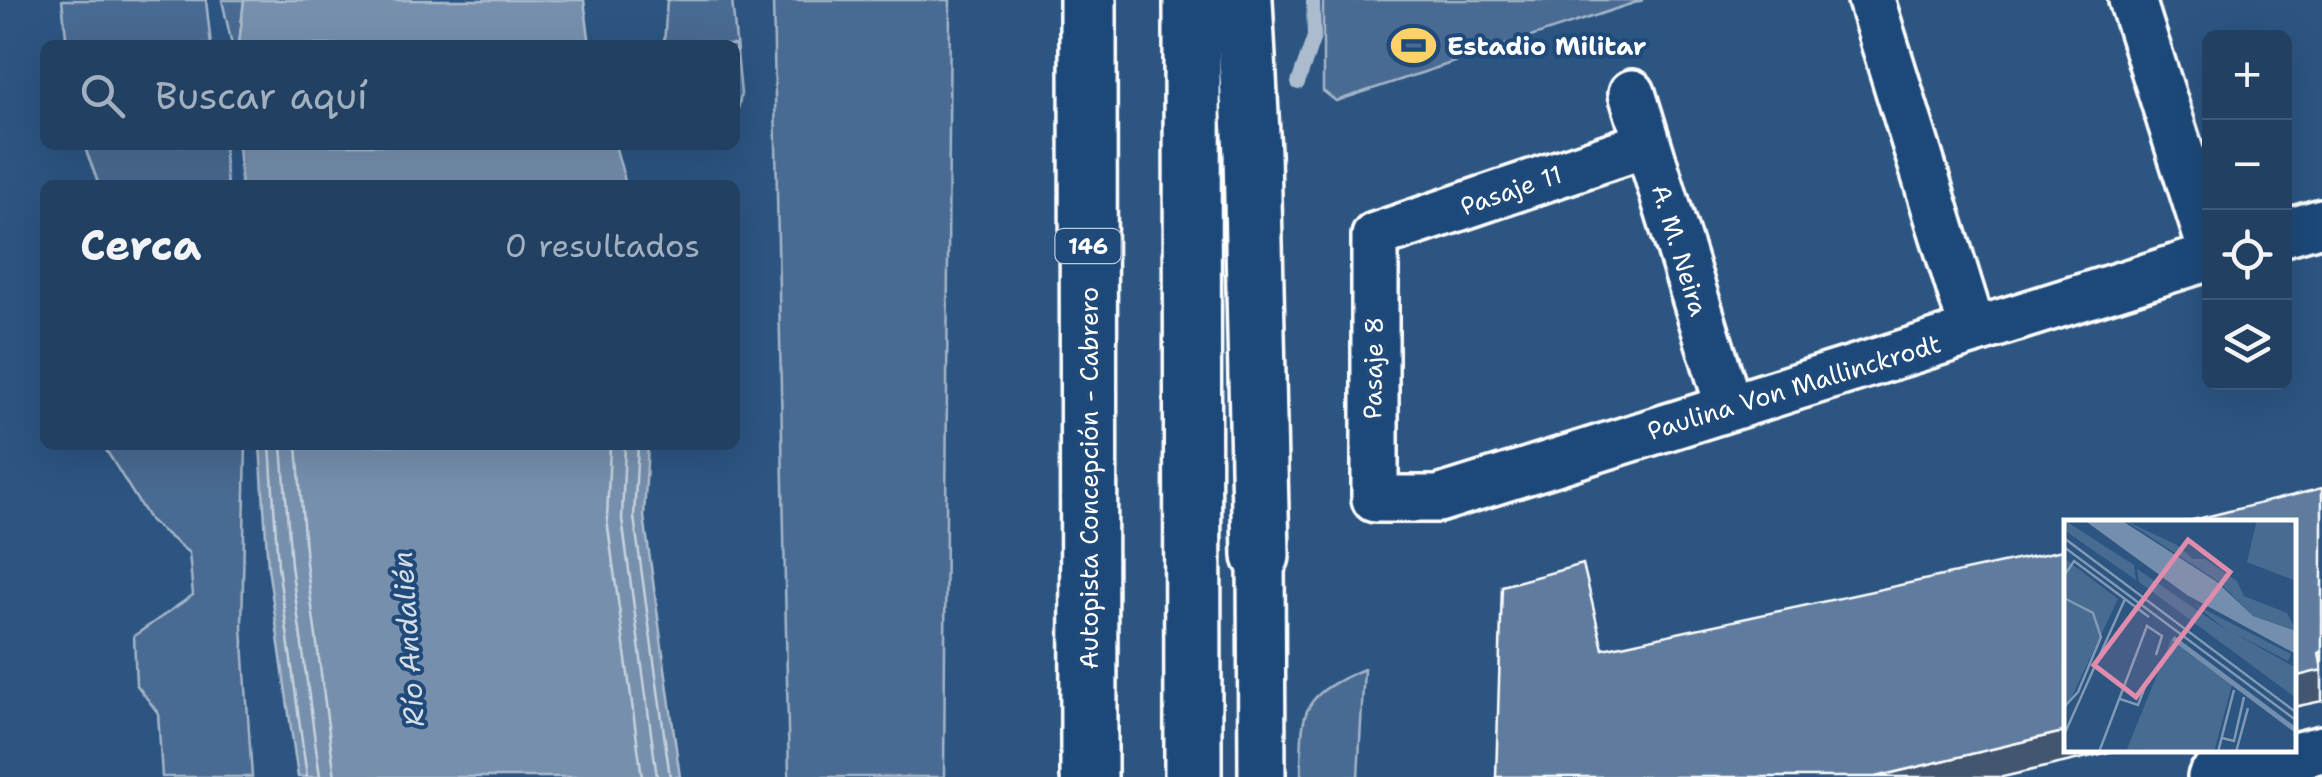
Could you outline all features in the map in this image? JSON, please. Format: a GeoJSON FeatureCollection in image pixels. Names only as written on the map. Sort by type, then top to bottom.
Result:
{"type":"FeatureCollection","features":[{"type":"Feature","properties":{"kind":"highway","name":"Autopista Concepción - Cabrero"},"geometry":{"type":"LineString","coordinates":[[1088,0],[1089,777]]}},
{"type":"Feature","properties":{"kind":"highway"},"geometry":{"type":"LineString","coordinates":[[1192,0],[1193,777]]}},
{"type":"Feature","properties":{"kind":"highway"},"geometry":{"type":"LineString","coordinates":[[1244,0],[1252,153],[1261,556]]}},
{"type":"Feature","properties":{"kind":"street"},"geometry":{"type":"LineString","coordinates":[[1870,0],[1974,331]]}},
{"type":"Feature","properties":{"kind":"street"},"geometry":{"type":"LineString","coordinates":[[2132,0],[2202,221]]}},
{"type":"Feature","properties":{"kind":"street","name":"A. M. Neira"},"geometry":{"type":"LineString","coordinates":[[1632,93],[1729,408]]}},
{"type":"Feature","properties":{"kind":"street","name":"Pasaje 11"},"geometry":{"type":"LineString","coordinates":[[1375,236],[1648,144]]}},
{"type":"Feature","properties":{"kind":"street"},"geometry":{"type":"LineString","coordinates":[[2292,231],[2322,222]]}},
{"type":"Feature","properties":{"kind":"street","name":"Pasaje 8"},"geometry":{"type":"LineString","coordinates":[[1375,236],[1375,499]]}},
{"type":"Feature","properties":{"kind":"street","name":"Paulina Von Mallinckrodt"},"geometry":{"type":"LineString","coordinates":[[1375,499],[1438,499],[2202,260]]}},
{"type":"Feature","properties":{"kind":"street"},"geometry":{"type":"LineString","coordinates":[[1261,556],[1262,777]]}},
{"type":"Feature","properties":{"kind":"street"},"geometry":{"type":"LineString","coordinates":[[2211,777],[2322,749]]}},
{"type":"Feature","properties":{"kind":"shaded area"},"geometry":{"type":"Polygon","coordinates":[[[62,0],[206,0],[210,40],[66,40],[62,0]]]}},
{"type":"Feature","properties":{"kind":"shaded area"},"geometry":{"type":"Polygon","coordinates":[[[222,0],[244,0],[240,40],[231,40],[222,0]]]}},
{"type":"Feature","properties":{"kind":"shaded area"},"geometry":{"type":"Polygon","coordinates":[[[667,0],[732,0],[736,40],[664,40],[667,0]]]}},
{"type":"Feature","properties":{"kind":"shaded area"},"geometry":{"type":"Polygon","coordinates":[[[773,0],[950,0],[944,777],[789,777],[773,0]]]}},
{"type":"Feature","properties":{"kind":"shaded area","name":"Estadio Militar"},"geometry":{"type":"Polygon","coordinates":[[[1323,0],[1643,0],[1336,101],[1323,91],[1323,0]]]}},
{"type":"Feature","properties":{"kind":"shaded area"},"geometry":{"type":"Polygon","coordinates":[[[86,150],[224,150],[226,180],[97,180],[86,150]]]}},
{"type":"Feature","properties":{"kind":"shaded area"},"geometry":{"type":"Polygon","coordinates":[[[106,450],[246,450],[242,627],[252,777],[162,777],[158,713],[136,684],[134,636],[193,595],[189,553],[150,521],[106,450]]]}},
{"type":"Feature","properties":{"kind":"shaded area"},"geometry":{"type":"Polygon","coordinates":[[[1364,669],[1358,777],[1301,777],[1302,736],[1308,708],[1326,688],[1364,669]]]}},
{"type":"Feature","properties":{"kind":"water"},"geometry":{"type":"Polygon","coordinates":[[[244,0],[584,0],[589,40],[240,40],[244,0]]]}},
{"type":"Feature","properties":{"kind":"water"},"geometry":{"type":"Polygon","coordinates":[[[238,150],[616,150],[625,180],[241,180],[238,150]]]}},
{"type":"Feature","properties":{"kind":"water","name":"Río Andalién"},"geometry":{"type":"Polygon","coordinates":[[[260,450],[648,450],[644,516],[680,777],[298,777],[268,567],[260,450]]]}},
{"type":"Feature","properties":{"kind":"building"},"geometry":{"type":"Polygon","coordinates":[[[2322,488],[2322,670],[2297,676],[2297,520],[2193,520],[2322,488]]]}},
{"type":"Feature","properties":{"kind":"building"},"geometry":{"type":"Polygon","coordinates":[[[2064,550],[2064,732],[1875,777],[1496,777],[1502,586],[1583,564],[1603,649],[2064,550]]]}},
{"type":"Feature","properties":{"kind":"waterway"},"geometry":{"type":"LineString","coordinates":[[1298,83],[1314,37],[1313,0]]}},
{"type":"Feature","properties":{"kind":"place","name":"Estadio Militar"},"geometry":{"type":"Point","coordinates":[1414,46]}}]}
